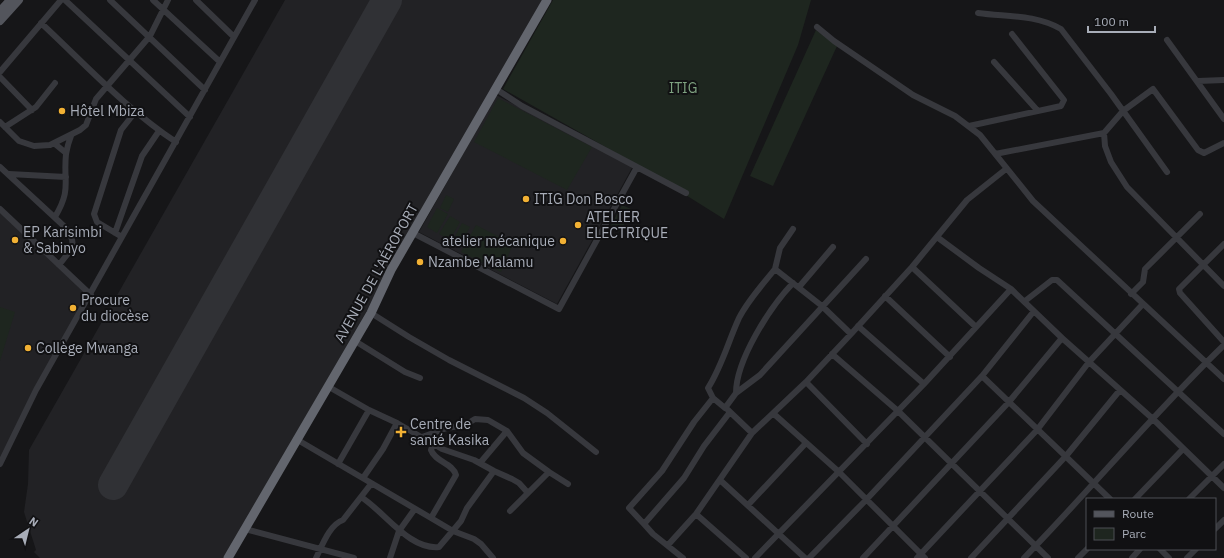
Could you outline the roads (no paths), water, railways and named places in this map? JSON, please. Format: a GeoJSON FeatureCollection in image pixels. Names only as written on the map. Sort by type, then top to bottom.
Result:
{"type":"FeatureCollection","features":[{"type":"Feature","properties":{"kind":"highway","name":"AVENUE DE L'AÉROPORT"},"geometry":{"type":"LineString","coordinates":[[229,558],[296,439],[329,387],[371,313],[391,270],[548,0]]}},
{"type":"Feature","properties":{"kind":"main road"},"geometry":{"type":"LineString","coordinates":[[0,21],[2,11],[10,0]]}},
{"type":"Feature","properties":{"kind":"main road"},"geometry":{"type":"LineString","coordinates":[[2,11],[19,0]]}},
{"type":"Feature","properties":{"kind":"street"},"geometry":{"type":"LineString","coordinates":[[0,72],[61,0]]}},
{"type":"Feature","properties":{"kind":"street"},"geometry":{"type":"LineString","coordinates":[[65,0],[190,116]]}},
{"type":"Feature","properties":{"kind":"street"},"geometry":{"type":"LineString","coordinates":[[110,0],[150,36],[205,90]]}},
{"type":"Feature","properties":{"kind":"street"},"geometry":{"type":"LineString","coordinates":[[152,0],[219,61]]}},
{"type":"Feature","properties":{"kind":"street"},"geometry":{"type":"LineString","coordinates":[[0,122],[19,141],[26,144],[42,146],[55,144],[80,130],[86,125],[96,99],[107,84],[130,61],[150,36],[168,0]]}},
{"type":"Feature","properties":{"kind":"street"},"geometry":{"type":"LineString","coordinates":[[196,0],[233,36]]}},
{"type":"Feature","properties":{"kind":"street"},"geometry":{"type":"LineString","coordinates":[[0,464],[36,390],[91,295],[205,90],[233,36],[255,0]]}},
{"type":"Feature","properties":{"kind":"street"},"geometry":{"type":"LineString","coordinates":[[978,13],[1020,16],[1053,25],[1061,29],[1167,172]]}},
{"type":"Feature","properties":{"kind":"street"},"geometry":{"type":"LineString","coordinates":[[41,23],[136,111],[159,131],[176,142]]}},
{"type":"Feature","properties":{"kind":"street"},"geometry":{"type":"LineString","coordinates":[[817,27],[834,42],[913,95],[948,112],[980,135],[1033,201],[1142,305],[1224,379]]}},
{"type":"Feature","properties":{"kind":"street"},"geometry":{"type":"LineString","coordinates":[[969,126],[1061,106],[1064,100],[1012,34]]}},
{"type":"Feature","properties":{"kind":"street"},"geometry":{"type":"LineString","coordinates":[[1167,40],[1224,119]]}},
{"type":"Feature","properties":{"kind":"street"},"geometry":{"type":"LineString","coordinates":[[994,62],[1037,110]]}},
{"type":"Feature","properties":{"kind":"street"},"geometry":{"type":"LineString","coordinates":[[0,77],[32,110]]}},
{"type":"Feature","properties":{"kind":"street"},"geometry":{"type":"LineString","coordinates":[[1198,81],[1224,80]]}},
{"type":"Feature","properties":{"kind":"street"},"geometry":{"type":"LineString","coordinates":[[5,127],[32,110],[55,83]]}},
{"type":"Feature","properties":{"kind":"street"},"geometry":{"type":"LineString","coordinates":[[496,89],[522,106],[686,193]]}},
{"type":"Feature","properties":{"kind":"street"},"geometry":{"type":"LineString","coordinates":[[996,154],[1104,133],[1123,111],[1153,89],[1198,150],[1204,153],[1224,143]]}},
{"type":"Feature","properties":{"kind":"street"},"geometry":{"type":"LineString","coordinates":[[122,237],[97,222],[94,214],[121,130],[136,111]]}},
{"type":"Feature","properties":{"kind":"street"},"geometry":{"type":"LineString","coordinates":[[115,233],[142,156],[159,131]]}},
{"type":"Feature","properties":{"kind":"street"},"geometry":{"type":"LineString","coordinates":[[1104,133],[1105,146],[1118,175],[1127,188],[1224,286]]}},
{"type":"Feature","properties":{"kind":"street"},"geometry":{"type":"LineString","coordinates":[[55,217],[65,196],[66,153],[71,136]]}},
{"type":"Feature","properties":{"kind":"street"},"geometry":{"type":"LineString","coordinates":[[55,144],[66,153]]}},
{"type":"Feature","properties":{"kind":"street"},"geometry":{"type":"LineString","coordinates":[[0,167],[69,231],[73,243],[72,250],[59,265]]}},
{"type":"Feature","properties":{"kind":"street"},"geometry":{"type":"LineString","coordinates":[[413,233],[560,309],[637,167]]}},
{"type":"Feature","properties":{"kind":"street"},"geometry":{"type":"LineString","coordinates":[[668,545],[696,514],[752,434],[806,382],[851,334],[912,267],[967,200],[1006,169]]}},
{"type":"Feature","properties":{"kind":"street"},"geometry":{"type":"LineString","coordinates":[[9,174],[66,177]]}},
{"type":"Feature","properties":{"kind":"street"},"geometry":{"type":"LineString","coordinates":[[0,209],[91,295]]}},
{"type":"Feature","properties":{"kind":"street"},"geometry":{"type":"LineString","coordinates":[[1131,294],[1143,282],[1145,268],[1200,214]]}},
{"type":"Feature","properties":{"kind":"street"},"geometry":{"type":"LineString","coordinates":[[752,434],[728,410],[712,398],[708,388],[720,368],[738,319],[745,307],[775,269],[780,248],[793,229]]}},
{"type":"Feature","properties":{"kind":"street"},"geometry":{"type":"LineString","coordinates":[[937,237],[979,268],[1011,288],[1062,338],[1153,420],[1224,488]]}},
{"type":"Feature","properties":{"kind":"street"},"geometry":{"type":"LineString","coordinates":[[1224,244],[1180,287],[1179,291],[1224,342]]}},
{"type":"Feature","properties":{"kind":"street"},"geometry":{"type":"LineString","coordinates":[[798,287],[833,247]]}},
{"type":"Feature","properties":{"kind":"street"},"geometry":{"type":"LineString","coordinates":[[736,394],[760,375],[866,259]]}},
{"type":"Feature","properties":{"kind":"street"},"geometry":{"type":"LineString","coordinates":[[912,267],[976,327]]}},
{"type":"Feature","properties":{"kind":"street"},"geometry":{"type":"LineString","coordinates":[[775,269],[822,306],[851,334]]}},
{"type":"Feature","properties":{"kind":"street"},"geometry":{"type":"LineString","coordinates":[[1025,301],[1054,279],[1116,333],[1224,434]]}},
{"type":"Feature","properties":{"kind":"street"},"geometry":{"type":"LineString","coordinates":[[644,524],[684,478],[728,410],[736,394],[739,373],[766,315],[779,297],[793,283]]}},
{"type":"Feature","properties":{"kind":"street"},"geometry":{"type":"LineString","coordinates":[[755,558],[950,357],[1011,288]]}},
{"type":"Feature","properties":{"kind":"street"},"geometry":{"type":"LineString","coordinates":[[885,296],[950,357]]}},
{"type":"Feature","properties":{"kind":"street"},"geometry":{"type":"LineString","coordinates":[[774,414],[838,472],[893,526],[921,557],[1037,430],[1089,362],[1142,305]]}},
{"type":"Feature","properties":{"kind":"street"},"geometry":{"type":"LineString","coordinates":[[808,558],[866,500],[982,376],[1034,311]]}},
{"type":"Feature","properties":{"kind":"street"},"geometry":{"type":"LineString","coordinates":[[371,313],[449,360],[524,398],[551,416],[596,452]]}},
{"type":"Feature","properties":{"kind":"street"},"geometry":{"type":"LineString","coordinates":[[858,326],[924,384]]}},
{"type":"Feature","properties":{"kind":"street"},"geometry":{"type":"LineString","coordinates":[[863,558],[1008,403],[1062,338]]}},
{"type":"Feature","properties":{"kind":"street"},"geometry":{"type":"LineString","coordinates":[[355,341],[405,372],[420,378]]}},
{"type":"Feature","properties":{"kind":"street"},"geometry":{"type":"LineString","coordinates":[[1024,558],[1153,420],[1177,391],[1224,346]]}},
{"type":"Feature","properties":{"kind":"street"},"geometry":{"type":"LineString","coordinates":[[832,354],[898,411],[1048,558]]}},
{"type":"Feature","properties":{"kind":"street"},"geometry":{"type":"LineString","coordinates":[[982,376],[1008,403],[1094,482],[1109,498]]}},
{"type":"Feature","properties":{"kind":"street"},"geometry":{"type":"LineString","coordinates":[[806,382],[867,444]]}},
{"type":"Feature","properties":{"kind":"street"},"geometry":{"type":"LineString","coordinates":[[329,387],[442,449],[480,463],[519,483],[528,493]]}},
{"type":"Feature","properties":{"kind":"street"},"geometry":{"type":"LineString","coordinates":[[971,558],[1066,456],[1120,390]]}},
{"type":"Feature","properties":{"kind":"street"},"geometry":{"type":"LineString","coordinates":[[683,558],[653,534],[629,508],[662,470],[712,398]]}},
{"type":"Feature","properties":{"kind":"street"},"geometry":{"type":"LineString","coordinates":[[338,464],[369,410]]}},
{"type":"Feature","properties":{"kind":"street"},"geometry":{"type":"LineString","coordinates":[[422,437],[447,428],[464,425],[479,418],[488,420],[507,431],[521,452],[548,472],[568,484]]}},
{"type":"Feature","properties":{"kind":"street"},"geometry":{"type":"LineString","coordinates":[[363,478],[383,449],[397,423]]}},
{"type":"Feature","properties":{"kind":"street"},"geometry":{"type":"LineString","coordinates":[[480,463],[507,431]]}},
{"type":"Feature","properties":{"kind":"street"},"geometry":{"type":"LineString","coordinates":[[296,439],[414,510],[431,518],[452,531],[474,539],[481,544],[493,558]]}},
{"type":"Feature","properties":{"kind":"street"},"geometry":{"type":"LineString","coordinates":[[748,505],[806,443]]}},
{"type":"Feature","properties":{"kind":"street"},"geometry":{"type":"LineString","coordinates":[[431,518],[456,475],[454,470],[432,453],[433,444]]}},
{"type":"Feature","properties":{"kind":"street"},"geometry":{"type":"LineString","coordinates":[[1136,498],[1183,449]]}},
{"type":"Feature","properties":{"kind":"street"},"geometry":{"type":"LineString","coordinates":[[1191,498],[1224,464]]}},
{"type":"Feature","properties":{"kind":"street"},"geometry":{"type":"LineString","coordinates":[[361,497],[380,512],[399,531],[425,546],[432,548],[439,547],[461,521],[467,508],[480,488],[494,471]]}},
{"type":"Feature","properties":{"kind":"street"},"geometry":{"type":"LineString","coordinates":[[510,511],[548,472]]}},
{"type":"Feature","properties":{"kind":"street"},"geometry":{"type":"LineString","coordinates":[[720,480],[805,558]]}},
{"type":"Feature","properties":{"kind":"street"},"geometry":{"type":"LineString","coordinates":[[316,558],[334,527],[343,520],[371,484]]}},
{"type":"Feature","properties":{"kind":"street"},"geometry":{"type":"LineString","coordinates":[[390,558],[399,531],[414,510]]}},
{"type":"Feature","properties":{"kind":"street"},"geometry":{"type":"LineString","coordinates":[[696,514],[746,558]]}},
{"type":"Feature","properties":{"kind":"street"},"geometry":{"type":"LineString","coordinates":[[1216,528],[1224,520]]}},
{"type":"Feature","properties":{"kind":"street"},"geometry":{"type":"LineString","coordinates":[[245,529],[354,558]]}},
{"type":"Feature","properties":{"kind":"street"},"geometry":{"type":"LineString","coordinates":[[1078,558],[1086,550]]}},
{"type":"Feature","properties":{"kind":"street"},"geometry":{"type":"LineString","coordinates":[[1132,558],[1139,550]]}},
{"type":"Feature","properties":{"kind":"street"},"geometry":{"type":"LineString","coordinates":[[1161,550],[1170,558]]}},
{"type":"Feature","properties":{"kind":"street"},"geometry":{"type":"LineString","coordinates":[[1187,558],[1195,550]]}},
{"type":"Feature","properties":{"kind":"place","name":"Hôtel Mbiza"},"geometry":{"type":"Point","coordinates":[62,111]}},
{"type":"Feature","properties":{"kind":"place","name":"ITIG Don Bosco"},"geometry":{"type":"Point","coordinates":[526,199]}},
{"type":"Feature","properties":{"kind":"place","name":"ATELIER ELECTRIQUE"},"geometry":{"type":"Point","coordinates":[578,225]}},
{"type":"Feature","properties":{"kind":"place","name":"EP Karisimbi & Sabinyo"},"geometry":{"type":"Point","coordinates":[15,240]}},
{"type":"Feature","properties":{"kind":"place","name":"atelier mécanique"},"geometry":{"type":"Point","coordinates":[563,241]}},
{"type":"Feature","properties":{"kind":"place","name":"Nzambe Malamu"},"geometry":{"type":"Point","coordinates":[420,262]}},
{"type":"Feature","properties":{"kind":"place","name":"Procure du diocèse"},"geometry":{"type":"Point","coordinates":[73,308]}},
{"type":"Feature","properties":{"kind":"place","name":"Collège Mwanga"},"geometry":{"type":"Point","coordinates":[28,348]}},
{"type":"Feature","properties":{"kind":"place","name":"Centre de santé Kasika"},"geometry":{"type":"Point","coordinates":[401,432]}},
{"type":"Feature","properties":{"kind":"park label","name":"ITIG"},"geometry":{"type":"Point","coordinates":[683,88]}}]}
